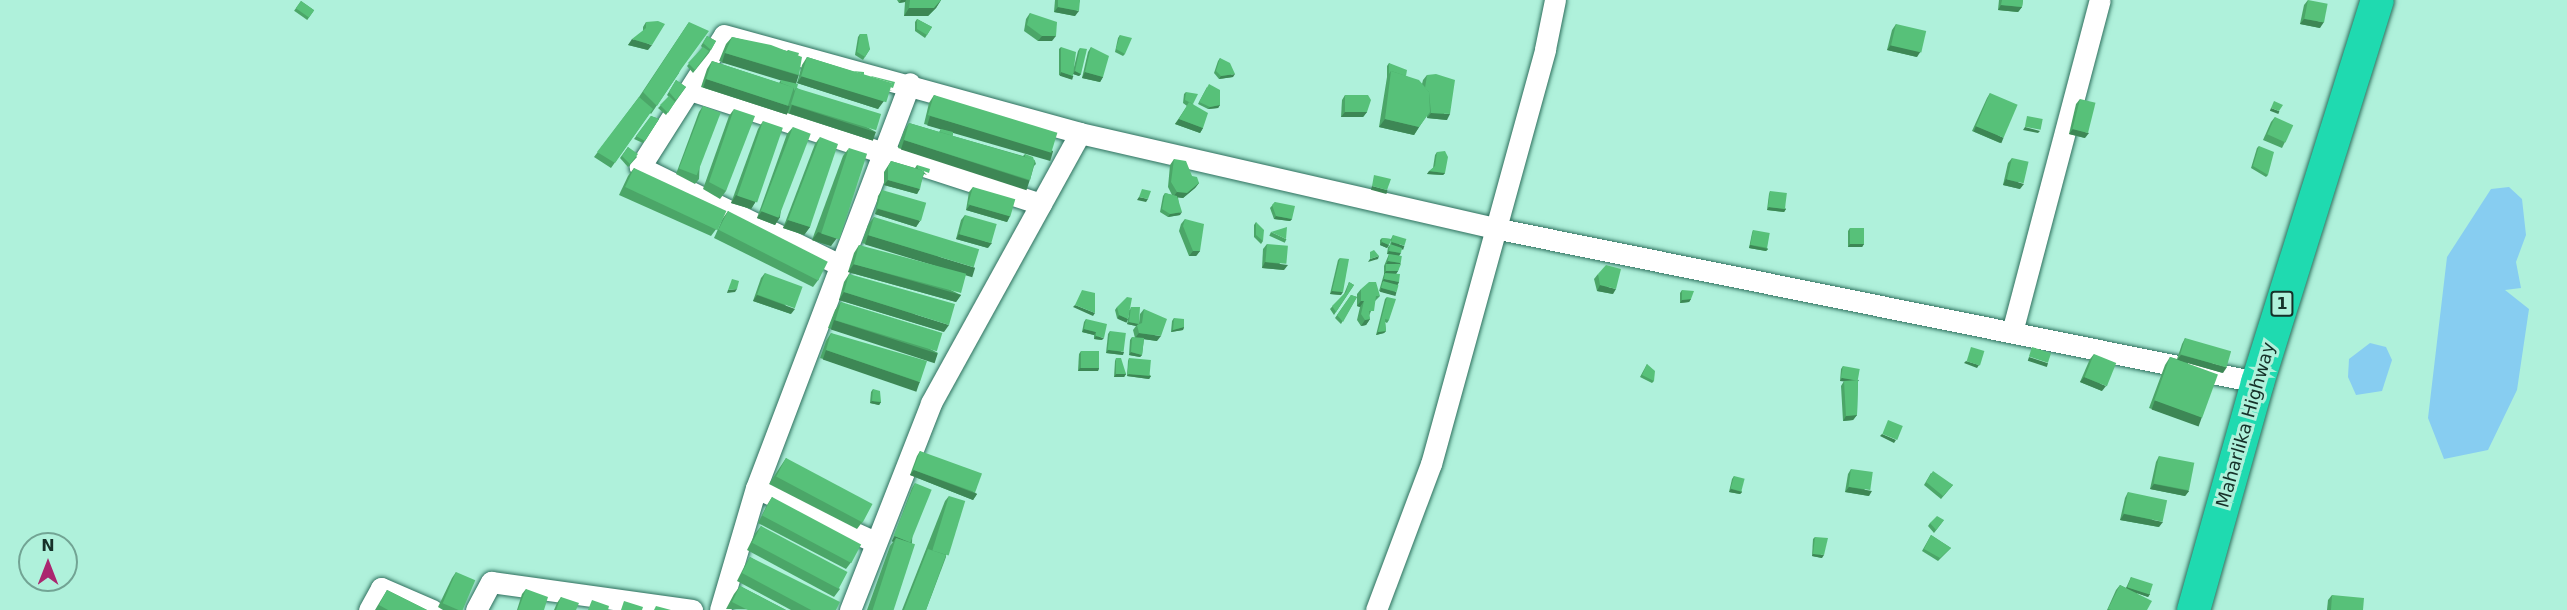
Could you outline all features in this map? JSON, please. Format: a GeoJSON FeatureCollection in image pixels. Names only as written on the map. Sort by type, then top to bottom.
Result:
{"type":"FeatureCollection","features":[{"type":"Feature","properties":{"kind":"highway","name":"Maharlika Highway"},"geometry":{"type":"LineString","coordinates":[[2193,610],[2258,382],[2377,0]]}},
{"type":"Feature","properties":{"kind":"street"},"geometry":{"type":"LineString","coordinates":[[1376,610],[1431,464],[1545,49],[1555,0]]}},
{"type":"Feature","properties":{"kind":"street"},"geometry":{"type":"LineString","coordinates":[[2012,332],[2100,0]]}},
{"type":"Feature","properties":{"kind":"street"},"geometry":{"type":"LineString","coordinates":[[840,265],[640,167],[724,35],[910,83],[1080,133],[1494,228],[2258,382]]}},
{"type":"Feature","properties":{"kind":"street"},"geometry":{"type":"LineString","coordinates":[[720,610],[756,488],[910,83]]}},
{"type":"Feature","properties":{"kind":"street"},"geometry":{"type":"LineString","coordinates":[[690,90],[886,151],[1041,204]]}},
{"type":"Feature","properties":{"kind":"street"},"geometry":{"type":"LineString","coordinates":[[850,610],[931,403],[1080,133]]}},
{"type":"Feature","properties":{"kind":"street"},"geometry":{"type":"LineString","coordinates":[[756,488],[875,542]]}},
{"type":"Feature","properties":{"kind":"street"},"geometry":{"type":"LineString","coordinates":[[476,610],[491,582],[692,610]]}},
{"type":"Feature","properties":{"kind":"street"},"geometry":{"type":"LineString","coordinates":[[369,610],[381,588],[432,610]]}},
{"type":"Feature","properties":{"kind":"water"},"geometry":{"type":"Polygon","coordinates":[[[2509,187],[2522,199],[2526,235],[2516,262],[2521,288],[2505,290],[2529,309],[2517,390],[2488,450],[2444,459],[2428,418],[2447,257],[2491,189],[2509,187]]]}},
{"type":"Feature","properties":{"kind":"water"},"geometry":{"type":"Polygon","coordinates":[[[2370,343],[2386,347],[2392,360],[2382,391],[2356,395],[2348,377],[2349,359],[2370,343]]]}},
{"type":"Feature","properties":{"kind":"building"},"geometry":{"type":"Polygon","coordinates":[[[910,0],[941,0],[934,8],[909,8],[910,0]]]}},
{"type":"Feature","properties":{"kind":"building"},"geometry":{"type":"Polygon","coordinates":[[[1058,0],[1080,0],[1079,11],[1058,7],[1058,0]]]}},
{"type":"Feature","properties":{"kind":"building"},"geometry":{"type":"Polygon","coordinates":[[[2002,0],[2023,0],[2022,7],[2001,5],[2002,0]]]}},
{"type":"Feature","properties":{"kind":"building"},"geometry":{"type":"Polygon","coordinates":[[[2308,0],[2328,4],[2324,22],[2304,19],[2308,0]]]}},
{"type":"Feature","properties":{"kind":"building"},"geometry":{"type":"Polygon","coordinates":[[[301,1],[314,10],[309,18],[296,8],[301,1]]]}},
{"type":"Feature","properties":{"kind":"building"},"geometry":{"type":"Polygon","coordinates":[[[1030,13],[1057,22],[1056,36],[1042,36],[1027,25],[1030,13]]]}},
{"type":"Feature","properties":{"kind":"building"},"geometry":{"type":"Polygon","coordinates":[[[917,19],[932,27],[927,35],[917,29],[917,19]]]}},
{"type":"Feature","properties":{"kind":"building"},"geometry":{"type":"Polygon","coordinates":[[[658,21],[665,24],[652,45],[632,39],[646,28],[646,22],[658,21]]]}},
{"type":"Feature","properties":{"kind":"building"},"geometry":{"type":"Polygon","coordinates":[[[689,22],[709,31],[657,106],[643,92],[689,22]]]}},
{"type":"Feature","properties":{"kind":"building"},"geometry":{"type":"Polygon","coordinates":[[[1896,24],[1926,31],[1921,52],[1891,45],[1896,24]]]}},
{"type":"Feature","properties":{"kind":"building"},"geometry":{"type":"Polygon","coordinates":[[[860,34],[867,34],[870,49],[865,57],[857,52],[860,34]]]}},
{"type":"Feature","properties":{"kind":"building"},"geometry":{"type":"Polygon","coordinates":[[[1120,35],[1132,38],[1125,54],[1116,49],[1120,35]]]}},
{"type":"Feature","properties":{"kind":"building"},"geometry":{"type":"Polygon","coordinates":[[[707,36],[716,41],[711,50],[703,43],[707,36]]]}},
{"type":"Feature","properties":{"kind":"building"},"geometry":{"type":"Polygon","coordinates":[[[732,37],[771,45],[802,57],[799,75],[725,53],[732,37]]]}},
{"type":"Feature","properties":{"kind":"building"},"geometry":{"type":"Polygon","coordinates":[[[703,47],[709,51],[695,70],[688,63],[703,47]]]}},
{"type":"Feature","properties":{"kind":"building"},"geometry":{"type":"Polygon","coordinates":[[[1061,47],[1076,52],[1073,76],[1061,72],[1061,47]]]}},
{"type":"Feature","properties":{"kind":"building"},"geometry":{"type":"Polygon","coordinates":[[[1091,47],[1109,56],[1103,77],[1085,72],[1091,47]]]}},
{"type":"Feature","properties":{"kind":"building"},"geometry":{"type":"Polygon","coordinates":[[[1080,48],[1087,49],[1081,74],[1075,71],[1080,48]]]}},
{"type":"Feature","properties":{"kind":"building"},"geometry":{"type":"Polygon","coordinates":[[[788,50],[799,53],[798,56],[788,52],[788,50]]]}},
{"type":"Feature","properties":{"kind":"building"},"geometry":{"type":"Polygon","coordinates":[[[807,57],[892,83],[886,102],[801,76],[807,57]]]}},
{"type":"Feature","properties":{"kind":"building"},"geometry":{"type":"Polygon","coordinates":[[[1220,58],[1230,63],[1235,74],[1221,76],[1216,71],[1220,58]]]}},
{"type":"Feature","properties":{"kind":"building"},"geometry":{"type":"Polygon","coordinates":[[[712,61],[794,88],[788,106],[706,79],[712,61]]]}},
{"type":"Feature","properties":{"kind":"building"},"geometry":{"type":"Polygon","coordinates":[[[1389,63],[1407,70],[1406,76],[1391,71],[1389,74],[1389,63]]]}},
{"type":"Feature","properties":{"kind":"building"},"geometry":{"type":"Polygon","coordinates":[[[1391,71],[1419,80],[1429,92],[1430,112],[1419,127],[1385,119],[1391,71]]]}},
{"type":"Feature","properties":{"kind":"building"},"geometry":{"type":"Polygon","coordinates":[[[1436,74],[1455,80],[1450,114],[1431,113],[1429,92],[1425,88],[1427,75],[1436,74]]]}},
{"type":"Feature","properties":{"kind":"building"},"geometry":{"type":"Polygon","coordinates":[[[871,76],[895,82],[893,88],[890,87],[892,83],[871,76]]]}},
{"type":"Feature","properties":{"kind":"building"},"geometry":{"type":"Polygon","coordinates":[[[676,80],[686,87],[676,100],[669,92],[676,80]]]}},
{"type":"Feature","properties":{"kind":"building"},"geometry":{"type":"Polygon","coordinates":[[[781,80],[798,84],[797,88],[794,91],[794,88],[781,83],[781,80]]]}},
{"type":"Feature","properties":{"kind":"building"},"geometry":{"type":"Polygon","coordinates":[[[1209,84],[1220,90],[1220,105],[1210,107],[1199,102],[1209,84]]]}},
{"type":"Feature","properties":{"kind":"building"},"geometry":{"type":"Polygon","coordinates":[[[796,88],[881,114],[876,130],[791,104],[796,88]]]}},
{"type":"Feature","properties":{"kind":"building"},"geometry":{"type":"Polygon","coordinates":[[[1186,92],[1198,94],[1193,104],[1185,100],[1186,92]]]}},
{"type":"Feature","properties":{"kind":"building"},"geometry":{"type":"Polygon","coordinates":[[[1990,93],[2018,105],[2004,138],[1976,126],[1990,93]]]}},
{"type":"Feature","properties":{"kind":"building"},"geometry":{"type":"Polygon","coordinates":[[[934,95],[1057,133],[1051,153],[928,115],[934,95]]]}},
{"type":"Feature","properties":{"kind":"building"},"geometry":{"type":"Polygon","coordinates":[[[1345,95],[1368,95],[1371,100],[1367,112],[1345,112],[1345,95]]]}},
{"type":"Feature","properties":{"kind":"building"},"geometry":{"type":"Polygon","coordinates":[[[669,96],[675,102],[668,113],[660,105],[669,96]]]}},
{"type":"Feature","properties":{"kind":"building"},"geometry":{"type":"Polygon","coordinates":[[[639,97],[653,109],[615,163],[597,152],[639,97]]]}},
{"type":"Feature","properties":{"kind":"building"},"geometry":{"type":"Polygon","coordinates":[[[2080,99],[2096,103],[2088,133],[2073,129],[2080,99]]]}},
{"type":"Feature","properties":{"kind":"building"},"geometry":{"type":"Polygon","coordinates":[[[2274,101],[2283,105],[2279,111],[2271,108],[2274,101]]]}},
{"type":"Feature","properties":{"kind":"building"},"geometry":{"type":"Polygon","coordinates":[[[1189,102],[1208,113],[1203,128],[1179,119],[1189,102]]]}},
{"type":"Feature","properties":{"kind":"building"},"geometry":{"type":"Polygon","coordinates":[[[703,106],[721,113],[697,175],[679,169],[703,106]]]}},
{"type":"Feature","properties":{"kind":"building"},"geometry":{"type":"Polygon","coordinates":[[[734,109],[755,116],[726,191],[709,182],[734,109]]]}},
{"type":"Feature","properties":{"kind":"building"},"geometry":{"type":"Polygon","coordinates":[[[651,116],[659,119],[645,141],[636,136],[651,116]]]}},
{"type":"Feature","properties":{"kind":"building"},"geometry":{"type":"Polygon","coordinates":[[[2027,116],[2043,119],[2041,130],[2025,127],[2027,116]]]}},
{"type":"Feature","properties":{"kind":"building"},"geometry":{"type":"Polygon","coordinates":[[[2275,117],[2293,125],[2286,142],[2267,134],[2275,117]]]}},
{"type":"Feature","properties":{"kind":"building"},"geometry":{"type":"Polygon","coordinates":[[[763,121],[783,128],[757,203],[737,196],[763,121]]]}},
{"type":"Feature","properties":{"kind":"building"},"geometry":{"type":"Polygon","coordinates":[[[909,123],[1035,160],[1030,180],[904,140],[909,123]]]}},
{"type":"Feature","properties":{"kind":"building"},"geometry":{"type":"Polygon","coordinates":[[[793,127],[811,134],[778,218],[761,211],[793,127]]]}},
{"type":"Feature","properties":{"kind":"building"},"geometry":{"type":"Polygon","coordinates":[[[941,129],[953,132],[953,136],[940,132],[941,129]]]}},
{"type":"Feature","properties":{"kind":"building"},"geometry":{"type":"Polygon","coordinates":[[[820,137],[838,144],[810,227],[788,220],[820,137]]]}},
{"type":"Feature","properties":{"kind":"building"},"geometry":{"type":"Polygon","coordinates":[[[2259,146],[2274,152],[2268,175],[2253,166],[2259,146]]]}},
{"type":"Feature","properties":{"kind":"building"},"geometry":{"type":"Polygon","coordinates":[[[628,147],[638,154],[630,164],[622,156],[628,147]]]}},
{"type":"Feature","properties":{"kind":"building"},"geometry":{"type":"Polygon","coordinates":[[[849,148],[867,154],[839,239],[821,234],[849,148]]]}},
{"type":"Feature","properties":{"kind":"building"},"geometry":{"type":"Polygon","coordinates":[[[1445,151],[1448,157],[1445,173],[1429,171],[1435,166],[1437,152],[1445,151]]]}},
{"type":"Feature","properties":{"kind":"building"},"geometry":{"type":"Polygon","coordinates":[[[1025,154],[1033,157],[1034,160],[1025,157],[1025,154]]]}},
{"type":"Feature","properties":{"kind":"building"},"geometry":{"type":"Polygon","coordinates":[[[2012,158],[2029,162],[2024,183],[2007,179],[2012,158]]]}},
{"type":"Feature","properties":{"kind":"building"},"geometry":{"type":"Polygon","coordinates":[[[1174,159],[1186,161],[1192,176],[1197,177],[1199,183],[1187,193],[1177,192],[1171,182],[1174,159]]]}},
{"type":"Feature","properties":{"kind":"building"},"geometry":{"type":"Polygon","coordinates":[[[891,161],[924,171],[920,189],[888,180],[888,167],[891,161]]]}},
{"type":"Feature","properties":{"kind":"building"},"geometry":{"type":"Polygon","coordinates":[[[917,165],[930,169],[929,173],[918,169],[917,165]]]}},
{"type":"Feature","properties":{"kind":"building"},"geometry":{"type":"Polygon","coordinates":[[[634,168],[726,211],[718,230],[625,187],[634,168]]]}},
{"type":"Feature","properties":{"kind":"building"},"geometry":{"type":"Polygon","coordinates":[[[1374,175],[1391,179],[1387,190],[1372,186],[1374,175]]]}},
{"type":"Feature","properties":{"kind":"building"},"geometry":{"type":"Polygon","coordinates":[[[973,187],[1015,199],[1010,216],[968,204],[973,187]]]}},
{"type":"Feature","properties":{"kind":"building"},"geometry":{"type":"Polygon","coordinates":[[[1142,189],[1151,191],[1148,199],[1139,197],[1142,189]]]}},
{"type":"Feature","properties":{"kind":"building"},"geometry":{"type":"Polygon","coordinates":[[[882,190],[926,203],[921,221],[877,208],[882,190]]]}},
{"type":"Feature","properties":{"kind":"building"},"geometry":{"type":"Polygon","coordinates":[[[1770,191],[1787,193],[1785,209],[1768,207],[1770,191]]]}},
{"type":"Feature","properties":{"kind":"building"},"geometry":{"type":"Polygon","coordinates":[[[1165,193],[1177,196],[1182,212],[1170,214],[1162,209],[1165,193]]]}},
{"type":"Feature","properties":{"kind":"building"},"geometry":{"type":"Polygon","coordinates":[[[1275,202],[1295,206],[1292,219],[1276,216],[1272,205],[1275,202]]]}},
{"type":"Feature","properties":{"kind":"building"},"geometry":{"type":"Polygon","coordinates":[[[728,211],[828,262],[818,281],[718,230],[728,211]]]}},
{"type":"Feature","properties":{"kind":"building"},"geometry":{"type":"Polygon","coordinates":[[[965,215],[997,224],[991,243],[959,234],[965,215]]]}},
{"type":"Feature","properties":{"kind":"building"},"geometry":{"type":"Polygon","coordinates":[[[874,217],[979,249],[974,267],[868,235],[874,217]]]}},
{"type":"Feature","properties":{"kind":"building"},"geometry":{"type":"Polygon","coordinates":[[[1185,219],[1204,224],[1200,251],[1193,251],[1183,226],[1185,219]]]}},
{"type":"Feature","properties":{"kind":"building"},"geometry":{"type":"Polygon","coordinates":[[[1256,222],[1264,230],[1263,241],[1256,235],[1256,222]]]}},
{"type":"Feature","properties":{"kind":"building"},"geometry":{"type":"Polygon","coordinates":[[[1287,227],[1286,239],[1271,232],[1287,227]]]}},
{"type":"Feature","properties":{"kind":"building"},"geometry":{"type":"Polygon","coordinates":[[[1850,228],[1864,228],[1864,244],[1850,244],[1850,228]]]}},
{"type":"Feature","properties":{"kind":"building"},"geometry":{"type":"Polygon","coordinates":[[[1753,230],[1770,233],[1767,248],[1750,245],[1753,230]]]}},
{"type":"Feature","properties":{"kind":"building"},"geometry":{"type":"Polygon","coordinates":[[[1393,235],[1406,239],[1404,246],[1391,242],[1393,235]]]}},
{"type":"Feature","properties":{"kind":"building"},"geometry":{"type":"Polygon","coordinates":[[[1382,238],[1391,239],[1389,245],[1382,242],[1382,238]]]}},
{"type":"Feature","properties":{"kind":"building"},"geometry":{"type":"Polygon","coordinates":[[[1267,244],[1288,246],[1286,264],[1265,262],[1267,244]]]}},
{"type":"Feature","properties":{"kind":"building"},"geometry":{"type":"Polygon","coordinates":[[[1390,244],[1402,248],[1401,253],[1389,251],[1390,244]]]}},
{"type":"Feature","properties":{"kind":"building"},"geometry":{"type":"Polygon","coordinates":[[[859,245],[966,274],[961,293],[854,264],[859,245]]]}},
{"type":"Feature","properties":{"kind":"building"},"geometry":{"type":"Polygon","coordinates":[[[1374,250],[1379,256],[1370,259],[1370,252],[1374,250]]]}},
{"type":"Feature","properties":{"kind":"building"},"geometry":{"type":"Polygon","coordinates":[[[1389,254],[1402,256],[1401,263],[1388,261],[1389,254]]]}},
{"type":"Feature","properties":{"kind":"building"},"geometry":{"type":"Polygon","coordinates":[[[1340,258],[1349,259],[1343,292],[1332,291],[1340,258]]]}},
{"type":"Feature","properties":{"kind":"building"},"geometry":{"type":"Polygon","coordinates":[[[1386,264],[1401,264],[1398,271],[1386,271],[1386,264]]]}},
{"type":"Feature","properties":{"kind":"building"},"geometry":{"type":"Polygon","coordinates":[[[1606,265],[1621,269],[1616,289],[1600,285],[1598,274],[1606,265]]]}},
{"type":"Feature","properties":{"kind":"building"},"geometry":{"type":"Polygon","coordinates":[[[765,273],[803,287],[795,308],[757,295],[765,273]]]}},
{"type":"Feature","properties":{"kind":"building"},"geometry":{"type":"Polygon","coordinates":[[[1385,273],[1400,274],[1399,282],[1384,279],[1385,273]]]}},
{"type":"Feature","properties":{"kind":"building"},"geometry":{"type":"Polygon","coordinates":[[[849,274],[955,304],[949,325],[844,292],[849,274]]]}},
{"type":"Feature","properties":{"kind":"building"},"geometry":{"type":"Polygon","coordinates":[[[732,279],[739,281],[737,289],[728,290],[732,279]]]}},
{"type":"Feature","properties":{"kind":"building"},"geometry":{"type":"Polygon","coordinates":[[[1383,281],[1398,285],[1397,292],[1381,288],[1383,281]]]}},
{"type":"Feature","properties":{"kind":"building"},"geometry":{"type":"Polygon","coordinates":[[[1349,282],[1354,285],[1336,312],[1332,306],[1346,292],[1349,282]]]}},
{"type":"Feature","properties":{"kind":"building"},"geometry":{"type":"Polygon","coordinates":[[[1369,282],[1376,282],[1380,296],[1376,296],[1374,311],[1369,311],[1370,319],[1365,320],[1361,314],[1364,301],[1361,301],[1361,289],[1369,282]]]}},
{"type":"Feature","properties":{"kind":"building"},"geometry":{"type":"Polygon","coordinates":[[[1082,290],[1095,293],[1095,313],[1075,305],[1082,290]]]}},
{"type":"Feature","properties":{"kind":"building"},"geometry":{"type":"Polygon","coordinates":[[[1682,290],[1694,291],[1691,299],[1682,300],[1682,290]]]}},
{"type":"Feature","properties":{"kind":"building"},"geometry":{"type":"Polygon","coordinates":[[[1351,295],[1357,297],[1343,322],[1337,315],[1351,295]]]}},
{"type":"Feature","properties":{"kind":"building"},"geometry":{"type":"Polygon","coordinates":[[[1127,297],[1132,298],[1128,319],[1119,315],[1117,307],[1127,297]]]}},
{"type":"Feature","properties":{"kind":"building"},"geometry":{"type":"Polygon","coordinates":[[[1387,297],[1396,299],[1389,320],[1385,319],[1386,331],[1378,332],[1387,297]]]}},
{"type":"Feature","properties":{"kind":"building"},"geometry":{"type":"Polygon","coordinates":[[[841,302],[942,333],[937,351],[835,320],[841,302]]]}},
{"type":"Feature","properties":{"kind":"building"},"geometry":{"type":"Polygon","coordinates":[[[1131,307],[1140,307],[1139,324],[1129,322],[1131,307]]]}},
{"type":"Feature","properties":{"kind":"building"},"geometry":{"type":"Polygon","coordinates":[[[1144,309],[1167,319],[1161,336],[1139,333],[1137,325],[1142,323],[1144,309]]]}},
{"type":"Feature","properties":{"kind":"building"},"geometry":{"type":"Polygon","coordinates":[[[1174,318],[1184,319],[1184,327],[1173,330],[1174,318]]]}},
{"type":"Feature","properties":{"kind":"building"},"geometry":{"type":"Polygon","coordinates":[[[1086,319],[1107,324],[1104,338],[1096,336],[1096,332],[1084,329],[1086,319]]]}},
{"type":"Feature","properties":{"kind":"building"},"geometry":{"type":"Polygon","coordinates":[[[1110,331],[1126,333],[1124,352],[1108,350],[1110,331]]]}},
{"type":"Feature","properties":{"kind":"building"},"geometry":{"type":"Polygon","coordinates":[[[831,333],[927,361],[920,382],[826,350],[831,333]]]}},
{"type":"Feature","properties":{"kind":"building"},"geometry":{"type":"Polygon","coordinates":[[[1132,337],[1144,338],[1142,355],[1131,352],[1132,337]]]}},
{"type":"Feature","properties":{"kind":"building"},"geometry":{"type":"Polygon","coordinates":[[[2185,338],[2231,351],[2226,368],[2180,354],[2185,338]]]}},
{"type":"Feature","properties":{"kind":"building"},"geometry":{"type":"Polygon","coordinates":[[[1971,347],[1984,351],[1980,365],[1967,361],[1971,347]]]}},
{"type":"Feature","properties":{"kind":"building"},"geometry":{"type":"Polygon","coordinates":[[[2032,347],[2051,353],[2048,363],[2029,357],[2032,347]]]}},
{"type":"Feature","properties":{"kind":"building"},"geometry":{"type":"Polygon","coordinates":[[[1081,351],[1099,351],[1099,368],[1081,368],[1081,351]]]}},
{"type":"Feature","properties":{"kind":"building"},"geometry":{"type":"Polygon","coordinates":[[[2094,354],[2116,363],[2107,386],[2085,377],[2094,354]]]}},
{"type":"Feature","properties":{"kind":"building"},"geometry":{"type":"Polygon","coordinates":[[[2170,357],[2218,374],[2202,418],[2154,400],[2170,357]]]}},
{"type":"Feature","properties":{"kind":"building"},"geometry":{"type":"Polygon","coordinates":[[[1116,358],[1121,358],[1126,374],[1116,374],[1116,358]]]}},
{"type":"Feature","properties":{"kind":"building"},"geometry":{"type":"Polygon","coordinates":[[[1129,358],[1151,360],[1150,376],[1128,374],[1129,358]]]}},
{"type":"Feature","properties":{"kind":"building"},"geometry":{"type":"Polygon","coordinates":[[[1647,364],[1655,371],[1654,381],[1642,375],[1647,364]]]}},
{"type":"Feature","properties":{"kind":"building"},"geometry":{"type":"Polygon","coordinates":[[[1843,366],[1860,369],[1858,381],[1841,378],[1843,366]]]}},
{"type":"Feature","properties":{"kind":"building"},"geometry":{"type":"Polygon","coordinates":[[[1858,380],[1857,415],[1846,416],[1844,381],[1858,380]]]}},
{"type":"Feature","properties":{"kind":"building"},"geometry":{"type":"Polygon","coordinates":[[[873,389],[880,391],[881,402],[872,401],[873,389]]]}},
{"type":"Feature","properties":{"kind":"building"},"geometry":{"type":"Polygon","coordinates":[[[1888,420],[1903,426],[1897,440],[1882,434],[1888,420]]]}},
{"type":"Feature","properties":{"kind":"building"},"geometry":{"type":"Polygon","coordinates":[[[920,451],[982,474],[975,492],[913,470],[920,451]]]}},
{"type":"Feature","properties":{"kind":"building"},"geometry":{"type":"Polygon","coordinates":[[[2159,456],[2194,463],[2189,490],[2154,483],[2159,456]]]}},
{"type":"Feature","properties":{"kind":"building"},"geometry":{"type":"Polygon","coordinates":[[[786,458],[873,504],[863,523],[776,477],[786,458]]]}},
{"type":"Feature","properties":{"kind":"building"},"geometry":{"type":"Polygon","coordinates":[[[1851,469],[1873,472],[1870,490],[1848,487],[1851,469]]]}},
{"type":"Feature","properties":{"kind":"building"},"geometry":{"type":"Polygon","coordinates":[[[1933,471],[1953,485],[1943,496],[1926,482],[1933,471]]]}},
{"type":"Feature","properties":{"kind":"building"},"geometry":{"type":"Polygon","coordinates":[[[1734,476],[1745,479],[1741,491],[1731,489],[1734,476]]]}},
{"type":"Feature","properties":{"kind":"building"},"geometry":{"type":"Polygon","coordinates":[[[915,483],[932,490],[910,543],[894,536],[915,483]]]}},
{"type":"Feature","properties":{"kind":"building"},"geometry":{"type":"Polygon","coordinates":[[[2128,492],[2167,500],[2163,522],[2123,514],[2128,492]]]}},
{"type":"Feature","properties":{"kind":"building"},"geometry":{"type":"Polygon","coordinates":[[[949,496],[965,501],[949,555],[932,551],[949,496]]]}},
{"type":"Feature","properties":{"kind":"building"},"geometry":{"type":"Polygon","coordinates":[[[772,497],[861,544],[851,563],[762,516],[772,497]]]}},
{"type":"Feature","properties":{"kind":"building"},"geometry":{"type":"Polygon","coordinates":[[[1937,516],[1944,520],[1936,530],[1930,523],[1937,516]]]}},
{"type":"Feature","properties":{"kind":"building"},"geometry":{"type":"Polygon","coordinates":[[[761,526],[848,572],[839,589],[752,543],[761,526]]]}},
{"type":"Feature","properties":{"kind":"building"},"geometry":{"type":"Polygon","coordinates":[[[1931,535],[1951,548],[1940,558],[1924,549],[1931,535]]]}},
{"type":"Feature","properties":{"kind":"building"},"geometry":{"type":"Polygon","coordinates":[[[1815,537],[1828,538],[1824,555],[1813,554],[1815,537]]]}},
{"type":"Feature","properties":{"kind":"building"},"geometry":{"type":"Polygon","coordinates":[[[896,538],[915,544],[894,610],[873,610],[896,538]]]}},
{"type":"Feature","properties":{"kind":"building"},"geometry":{"type":"Polygon","coordinates":[[[928,549],[946,555],[926,610],[904,610],[928,549]]]}},
{"type":"Feature","properties":{"kind":"building"},"geometry":{"type":"Polygon","coordinates":[[[750,557],[840,602],[836,610],[811,610],[742,573],[750,557]]]}},
{"type":"Feature","properties":{"kind":"building"},"geometry":{"type":"Polygon","coordinates":[[[456,572],[475,580],[463,610],[443,603],[456,572]]]}},
{"type":"Feature","properties":{"kind":"building"},"geometry":{"type":"Polygon","coordinates":[[[2131,577],[2153,584],[2149,595],[2128,587],[2131,577]]]}},
{"type":"Feature","properties":{"kind":"building"},"geometry":{"type":"Polygon","coordinates":[[[2120,585],[2152,601],[2147,610],[2108,609],[2120,585]]]}},
{"type":"Feature","properties":{"kind":"building"},"geometry":{"type":"Polygon","coordinates":[[[740,586],[786,610],[748,610],[732,602],[740,586]]]}},
{"type":"Feature","properties":{"kind":"building"},"geometry":{"type":"Polygon","coordinates":[[[526,589],[548,597],[544,610],[518,610],[526,589]]]}},
{"type":"Feature","properties":{"kind":"building"},"geometry":{"type":"Polygon","coordinates":[[[387,590],[427,610],[388,610],[379,605],[387,590]]]}},
{"type":"Feature","properties":{"kind":"building"},"geometry":{"type":"Polygon","coordinates":[[[2332,595],[2364,598],[2363,610],[2331,610],[2332,595]]]}},
{"type":"Feature","properties":{"kind":"building"},"geometry":{"type":"Polygon","coordinates":[[[561,597],[579,603],[576,610],[556,610],[561,597]]]}},
{"type":"Feature","properties":{"kind":"building"},"geometry":{"type":"Polygon","coordinates":[[[592,600],[609,606],[608,610],[588,610],[592,600]]]}},
{"type":"Feature","properties":{"kind":"building"},"geometry":{"type":"Polygon","coordinates":[[[624,601],[643,607],[642,610],[621,610],[624,601]]]}},
{"type":"Feature","properties":{"kind":"building"},"geometry":{"type":"Polygon","coordinates":[[[656,606],[671,610],[654,610],[656,606]]]}}]}
